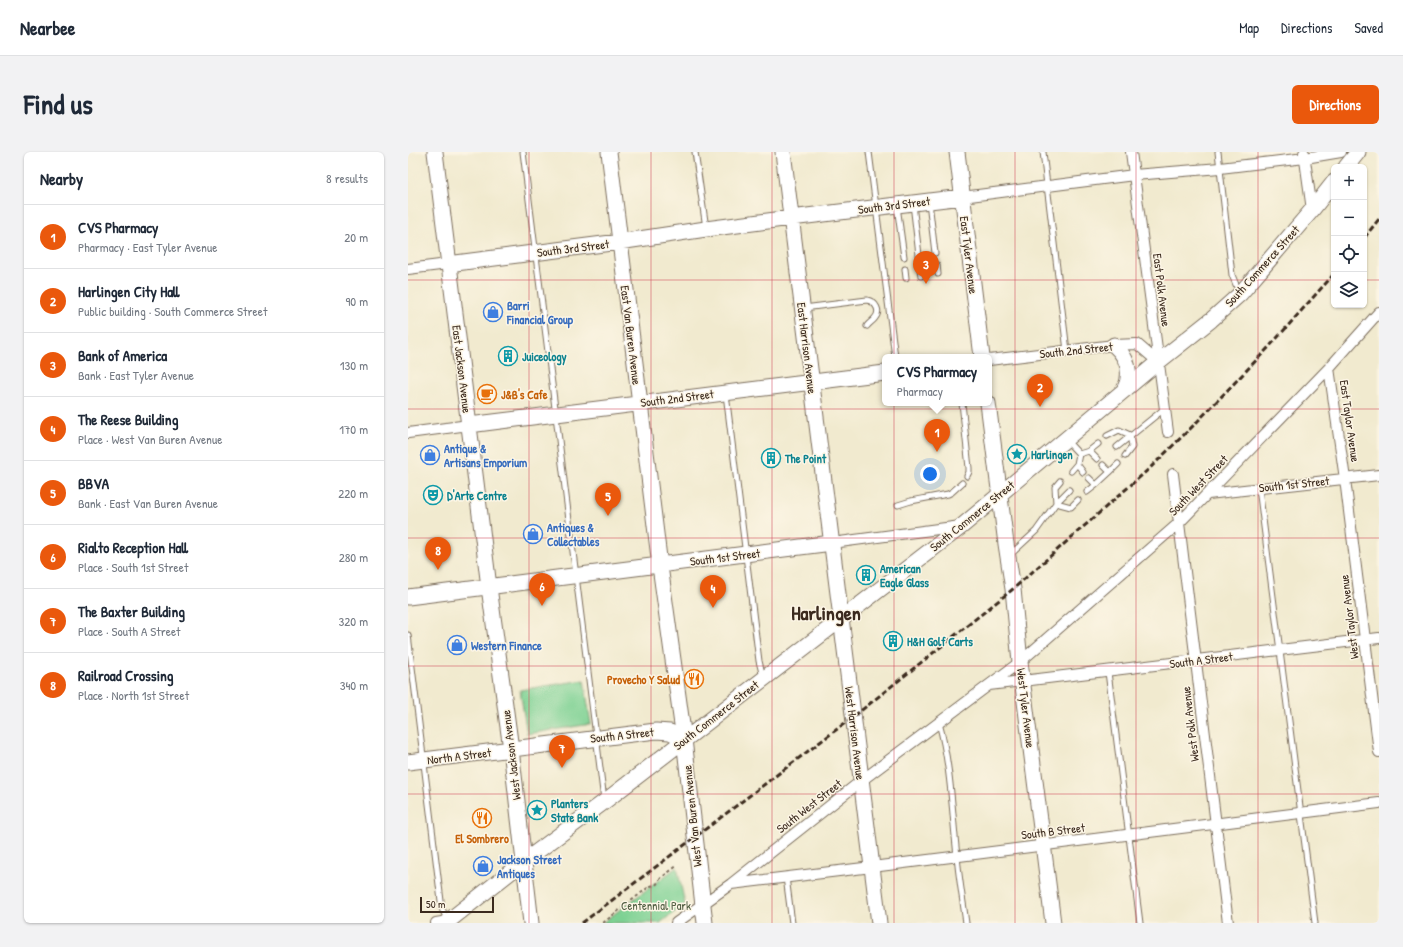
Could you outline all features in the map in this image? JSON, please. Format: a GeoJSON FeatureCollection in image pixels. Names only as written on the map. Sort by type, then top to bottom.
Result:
{"type":"FeatureCollection","features":[{"type":"Feature","properties":{"kind":"street","name":"East Jackson Avenue"},"geometry":{"type":"LineString","coordinates":[[434,152],[489,587]]}},
{"type":"Feature","properties":{"kind":"street","name":"East Van Buren Avenue"},"geometry":{"type":"LineString","coordinates":[[609,152],[660,566]]}},
{"type":"Feature","properties":{"kind":"street","name":"East Harrison Avenue"},"geometry":{"type":"LineString","coordinates":[[783,152],[832,543]]}},
{"type":"Feature","properties":{"kind":"street","name":"East Tyler Avenue"},"geometry":{"type":"LineString","coordinates":[[957,152],[982,354]]}},
{"type":"Feature","properties":{"kind":"street","name":"East Polk Avenue"},"geometry":{"type":"LineString","coordinates":[[1131,152],[1168,432]]}},
{"type":"Feature","properties":{"kind":"street","name":"South 3rd Street"},"geometry":{"type":"LineString","coordinates":[[448,264],[876,207],[1134,175],[1220,168],[1304,155],[1341,152]]}},
{"type":"Feature","properties":{"kind":"street"},"geometry":{"type":"LineString","coordinates":[[1348,164],[1358,152]]}},
{"type":"Feature","properties":{"kind":"street"},"geometry":{"type":"LineString","coordinates":[[1304,155],[1312,210]]}},
{"type":"Feature","properties":{"kind":"street","name":"South Commerce Street"},"geometry":{"type":"LineString","coordinates":[[443,922],[604,802],[962,526],[1124,390],[1211,320],[1240,294],[1331,186]]}},
{"type":"Feature","properties":{"kind":"street"},"geometry":{"type":"LineString","coordinates":[[408,269],[448,264]]}},
{"type":"Feature","properties":{"kind":"street","name":"South West Street"},"geometry":{"type":"LineString","coordinates":[[676,923],[702,903],[731,884],[861,781],[1020,662],[1179,523],[1330,368],[1379,312]]}},
{"type":"Feature","properties":{"kind":"street","name":"South 2nd Street"},"geometry":{"type":"LineString","coordinates":[[992,360],[1114,345],[1137,344],[1158,362]]}},
{"type":"Feature","properties":{"kind":"street"},"geometry":{"type":"LineString","coordinates":[[1114,345],[1122,352],[1127,366],[1128,378],[1124,390]]}},
{"type":"Feature","properties":{"kind":"street","name":"East Taylor Avenue"},"geometry":{"type":"LineString","coordinates":[[1330,368],[1345,479]]}},
{"type":"Feature","properties":{"kind":"street","name":"South 2nd Street"},"geometry":{"type":"LineString","coordinates":[[469,425],[882,372]]}},
{"type":"Feature","properties":{"kind":"street"},"geometry":{"type":"LineString","coordinates":[[988,406],[1000,494]]}},
{"type":"Feature","properties":{"kind":"street"},"geometry":{"type":"LineString","coordinates":[[408,433],[469,425]]}},
{"type":"Feature","properties":{"kind":"street","name":"West Polk Avenue"},"geometry":{"type":"LineString","coordinates":[[1173,474],[1228,923]]}},
{"type":"Feature","properties":{"kind":"street","name":"South 1st Street"},"geometry":{"type":"LineString","coordinates":[[1208,494],[1379,475]]}},
{"type":"Feature","properties":{"kind":"street","name":"West Taylor Avenue"},"geometry":{"type":"LineString","coordinates":[[1345,479],[1379,752]]}},
{"type":"Feature","properties":{"kind":"street","name":"West Tyler Avenue"},"geometry":{"type":"LineString","coordinates":[[1000,494],[1013,589],[1020,662],[1053,923]]}},
{"type":"Feature","properties":{"kind":"street","name":"South 1st Street"},"geometry":{"type":"LineString","coordinates":[[408,597],[746,555],[962,526]]}},
{"type":"Feature","properties":{"kind":"street","name":"West Harrison Avenue"},"geometry":{"type":"LineString","coordinates":[[832,543],[879,923]]}},
{"type":"Feature","properties":{"kind":"street","name":"West Van Buren Avenue"},"geometry":{"type":"LineString","coordinates":[[660,566],[684,739],[705,923]]}},
{"type":"Feature","properties":{"kind":"street","name":"West Jackson Avenue"},"geometry":{"type":"LineString","coordinates":[[489,587],[511,749],[531,923]]}},
{"type":"Feature","properties":{"kind":"street","name":"South A Street"},"geometry":{"type":"LineString","coordinates":[[1023,682],[1379,638]]}},
{"type":"Feature","properties":{"kind":"street"},"geometry":{"type":"LineString","coordinates":[[989,685],[1023,682]]}},
{"type":"Feature","properties":{"kind":"street","name":"South A Street"},"geometry":{"type":"LineString","coordinates":[[511,749],[656,731],[670,732],[684,739]]}},
{"type":"Feature","properties":{"kind":"street","name":"North A Street"},"geometry":{"type":"LineString","coordinates":[[408,762],[511,749]]}},
{"type":"Feature","properties":{"kind":"street","name":"South B Street"},"geometry":{"type":"LineString","coordinates":[[731,884],[1379,803]]}},
{"type":"Feature","properties":{"kind":"lane"},"geometry":{"type":"LineString","coordinates":[[523,152],[604,802]]}},
{"type":"Feature","properties":{"kind":"lane"},"geometry":{"type":"LineString","coordinates":[[696,152],[706,229]]}},
{"type":"Feature","properties":{"kind":"lane"},"geometry":{"type":"LineString","coordinates":[[869,152],[895,354]]}},
{"type":"Feature","properties":{"kind":"lane"},"geometry":{"type":"LineString","coordinates":[[1043,152],[1067,351]]}},
{"type":"Feature","properties":{"kind":"lane"},"geometry":{"type":"LineString","coordinates":[[1218,152],[1232,275],[1240,294]]}},
{"type":"Feature","properties":{"kind":"lane"},"geometry":{"type":"LineString","coordinates":[[929,201],[935,253]]}},
{"type":"Feature","properties":{"kind":"lane"},"geometry":{"type":"LineString","coordinates":[[912,203],[919,256]]}},
{"type":"Feature","properties":{"kind":"lane"},"geometry":{"type":"LineString","coordinates":[[897,205],[904,257]]}},
{"type":"Feature","properties":{"kind":"lane"},"geometry":{"type":"LineString","coordinates":[[937,265],[938,274]]}},
{"type":"Feature","properties":{"kind":"lane"},"geometry":{"type":"LineString","coordinates":[[920,268],[921,276]]}},
{"type":"Feature","properties":{"kind":"lane"},"geometry":{"type":"LineString","coordinates":[[905,270],[906,278]]}},
{"type":"Feature","properties":{"kind":"lane"},"geometry":{"type":"LineString","coordinates":[[802,308],[872,301],[876,306],[877,314],[867,326]]}},
{"type":"Feature","properties":{"kind":"lane"},"geometry":{"type":"LineString","coordinates":[[726,392],[759,661],[763,678]]}},
{"type":"Feature","properties":{"kind":"lane"},"geometry":{"type":"LineString","coordinates":[[962,406],[969,468],[967,476]]}},
{"type":"Feature","properties":{"kind":"lane"},"geometry":{"type":"LineString","coordinates":[[1117,447],[1164,409]]}},
{"type":"Feature","properties":{"kind":"lane"},"geometry":{"type":"LineString","coordinates":[[1107,436],[1119,430],[1130,435]]}},
{"type":"Feature","properties":{"kind":"lane"},"geometry":{"type":"LineString","coordinates":[[1125,456],[1132,447],[1130,435]]}},
{"type":"Feature","properties":{"kind":"lane"},"geometry":{"type":"LineString","coordinates":[[1065,439],[1079,454]]}},
{"type":"Feature","properties":{"kind":"lane"},"geometry":{"type":"LineString","coordinates":[[1079,454],[1089,451],[1098,444]]}},
{"type":"Feature","properties":{"kind":"lane"},"geometry":{"type":"LineString","coordinates":[[1089,451],[1097,459]]}},
{"type":"Feature","properties":{"kind":"lane"},"geometry":{"type":"LineString","coordinates":[[1071,472],[1077,464],[1079,454]]}},
{"type":"Feature","properties":{"kind":"lane"},"geometry":{"type":"LineString","coordinates":[[1077,464],[1083,472]]}},
{"type":"Feature","properties":{"kind":"lane"},"geometry":{"type":"LineString","coordinates":[[1087,492],[1118,464]]}},
{"type":"Feature","properties":{"kind":"lane"},"geometry":{"type":"LineString","coordinates":[[1103,465],[1110,472]]}},
{"type":"Feature","properties":{"kind":"lane"},"geometry":{"type":"LineString","coordinates":[[1089,478],[1096,485]]}},
{"type":"Feature","properties":{"kind":"lane"},"geometry":{"type":"LineString","coordinates":[[1056,503],[1055,486],[1060,481]]}},
{"type":"Feature","properties":{"kind":"lane"},"geometry":{"type":"LineString","coordinates":[[898,505],[948,494],[962,483]]}},
{"type":"Feature","properties":{"kind":"lane"},"geometry":{"type":"LineString","coordinates":[[1259,488],[1315,923]]}},
{"type":"Feature","properties":{"kind":"lane"},"geometry":{"type":"LineString","coordinates":[[1008,557],[1036,531],[1056,503],[1069,490]]}},
{"type":"Feature","properties":{"kind":"lane"},"geometry":{"type":"LineString","coordinates":[[1056,503],[1071,507],[1078,500]]}},
{"type":"Feature","properties":{"kind":"lane"},"geometry":{"type":"LineString","coordinates":[[408,635],[443,922]]}},
{"type":"Feature","properties":{"kind":"lane"},"geometry":{"type":"LineString","coordinates":[[1108,672],[1140,923]]}},
{"type":"Feature","properties":{"kind":"lane"},"geometry":{"type":"LineString","coordinates":[[939,723],[949,774],[957,856],[966,923]]}},
{"type":"Feature","properties":{"kind":"lane"},"geometry":{"type":"LineString","coordinates":[[786,877],[792,923]]}},
{"type":"Feature","properties":{"kind":"path"},"geometry":{"type":"LineString","coordinates":[[603,923],[650,886],[656,885],[661,878],[678,866]]}},
{"type":"Feature","properties":{"kind":"green space"},"geometry":{"type":"Polygon","coordinates":[[[584,680],[591,724],[527,734],[520,690],[584,680]]]}},
{"type":"Feature","properties":{"kind":"green space","name":"Centennial Park"},"geometry":{"type":"Polygon","coordinates":[[[677,867],[685,904],[660,923],[602,923],[677,867]]]}},
{"type":"Feature","properties":{"kind":"railway"},"geometry":{"type":"LineString","coordinates":[[1366,236],[1379,219]]}},
{"type":"Feature","properties":{"kind":"railway"},"geometry":{"type":"LineString","coordinates":[[582,923],[853,717],[1013,589],[1150,468],[1195,424],[1269,347],[1331,277]]}},
{"type":"Feature","properties":{"kind":"place","name":"Bank of America"},"geometry":{"type":"Point","coordinates":[926,284]}},
{"type":"Feature","properties":{"kind":"place","name":"Barri Financial Group"},"geometry":{"type":"Point","coordinates":[493,312]}},
{"type":"Feature","properties":{"kind":"place","name":"Juiceology"},"geometry":{"type":"Point","coordinates":[508,356]}},
{"type":"Feature","properties":{"kind":"place","name":"J&B's Cafe"},"geometry":{"type":"Point","coordinates":[487,394]}},
{"type":"Feature","properties":{"kind":"place","name":"Harlingen City Hall"},"geometry":{"type":"Point","coordinates":[1040,407]}},
{"type":"Feature","properties":{"kind":"place","name":"CVS Pharmacy"},"geometry":{"type":"Point","coordinates":[937,452]}},
{"type":"Feature","properties":{"kind":"place","name":"Harlingen"},"geometry":{"type":"Point","coordinates":[1017,454]}},
{"type":"Feature","properties":{"kind":"place","name":"Antique & Artisans Emporium"},"geometry":{"type":"Point","coordinates":[430,455]}},
{"type":"Feature","properties":{"kind":"place","name":"The Point"},"geometry":{"type":"Point","coordinates":[771,458]}},
{"type":"Feature","properties":{"kind":"place","name":"D'Arte Centre"},"geometry":{"type":"Point","coordinates":[433,495]}},
{"type":"Feature","properties":{"kind":"place","name":"BBVA"},"geometry":{"type":"Point","coordinates":[608,516]}},
{"type":"Feature","properties":{"kind":"place","name":"Antiques & Collectables"},"geometry":{"type":"Point","coordinates":[533,534]}},
{"type":"Feature","properties":{"kind":"place","name":"Railroad Crossing"},"geometry":{"type":"Point","coordinates":[438,570]}},
{"type":"Feature","properties":{"kind":"place","name":"American Eagle Glass"},"geometry":{"type":"Point","coordinates":[866,575]}},
{"type":"Feature","properties":{"kind":"place","name":"Rialto Reception Hall"},"geometry":{"type":"Point","coordinates":[542,606]}},
{"type":"Feature","properties":{"kind":"place","name":"The Reese Building"},"geometry":{"type":"Point","coordinates":[713,608]}},
{"type":"Feature","properties":{"kind":"place","name":"H&H Golf Carts"},"geometry":{"type":"Point","coordinates":[893,641]}},
{"type":"Feature","properties":{"kind":"place","name":"Western Finance"},"geometry":{"type":"Point","coordinates":[457,645]}},
{"type":"Feature","properties":{"kind":"place","name":"Provecho Y Salud"},"geometry":{"type":"Point","coordinates":[694,679]}},
{"type":"Feature","properties":{"kind":"place","name":"The Baxter Building"},"geometry":{"type":"Point","coordinates":[562,768]}},
{"type":"Feature","properties":{"kind":"place","name":"Planters State Bank"},"geometry":{"type":"Point","coordinates":[537,810]}},
{"type":"Feature","properties":{"kind":"place","name":"El Sombrero"},"geometry":{"type":"Point","coordinates":[482,818]}},
{"type":"Feature","properties":{"kind":"place","name":"Jackson Street Antiques"},"geometry":{"type":"Point","coordinates":[483,866]}},
{"type":"Feature","properties":{"kind":"district","name":"Harlingen"},"geometry":{"type":"Point","coordinates":[826,612]}}]}
